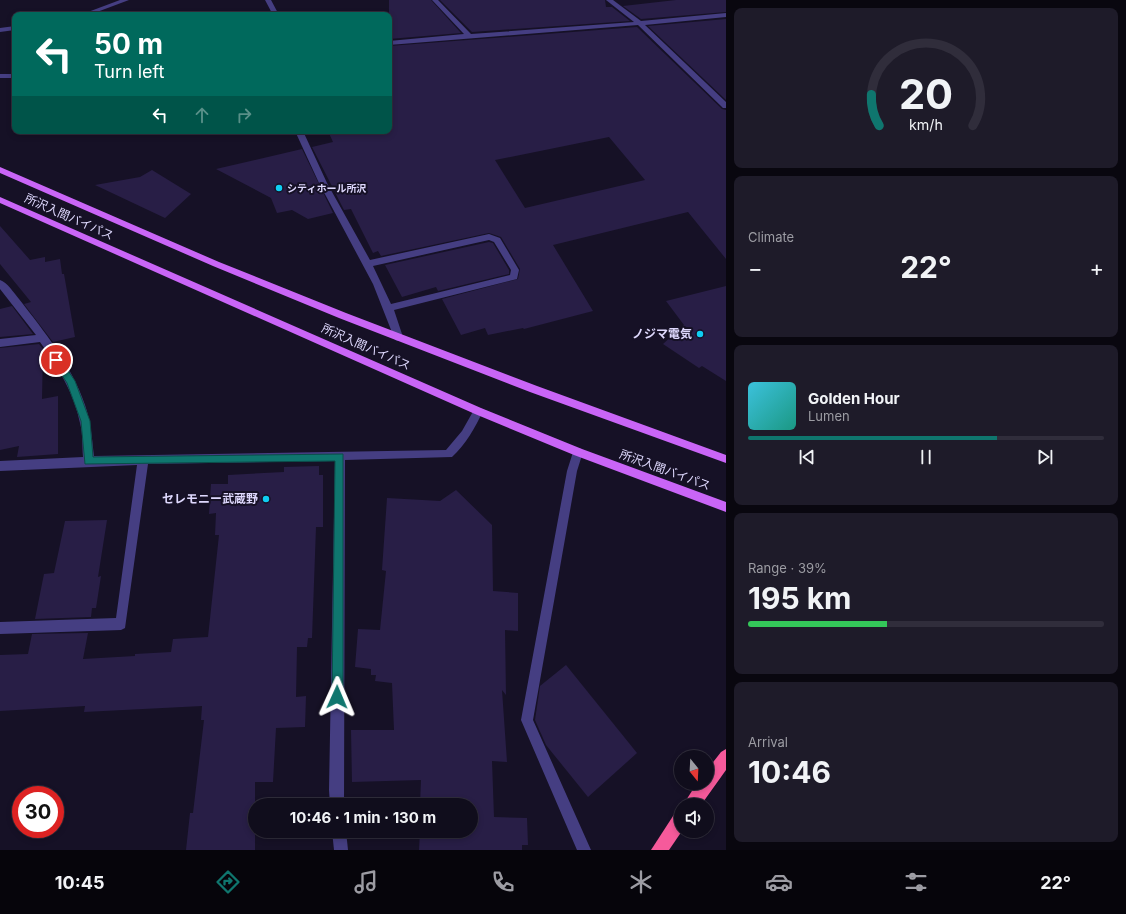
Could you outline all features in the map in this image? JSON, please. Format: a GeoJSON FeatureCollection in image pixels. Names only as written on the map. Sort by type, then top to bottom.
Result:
{"type":"FeatureCollection","features":[{"type":"Feature","properties":{"kind":"highway"},"geometry":{"type":"LineString","coordinates":[[696,798],[726,757]]}},
{"type":"Feature","properties":{"kind":"highway"},"geometry":{"type":"LineString","coordinates":[[659,850],[674,829]]}},
{"type":"Feature","properties":{"kind":"main road","name":"所沢入間バイパス"},"geometry":{"type":"LineString","coordinates":[[0,170],[217,264],[398,338],[563,401],[726,459]]}},
{"type":"Feature","properties":{"kind":"main road","name":"所沢入間バイパス"},"geometry":{"type":"LineString","coordinates":[[0,201],[478,411],[578,452],[726,507]]}},
{"type":"Feature","properties":{"kind":"street"},"geometry":{"type":"LineString","coordinates":[[92,12],[126,0]]}},
{"type":"Feature","properties":{"kind":"street"},"geometry":{"type":"LineString","coordinates":[[268,0],[274,12]]}},
{"type":"Feature","properties":{"kind":"street"},"geometry":{"type":"LineString","coordinates":[[435,0],[468,35]]}},
{"type":"Feature","properties":{"kind":"street"},"geometry":{"type":"LineString","coordinates":[[609,0],[640,24],[726,106]]}},
{"type":"Feature","properties":{"kind":"street"},"geometry":{"type":"LineString","coordinates":[[392,44],[468,35],[640,24],[726,16]]}},
{"type":"Feature","properties":{"kind":"street"},"geometry":{"type":"LineString","coordinates":[[0,30],[12,28]]}},
{"type":"Feature","properties":{"kind":"street"},"geometry":{"type":"LineString","coordinates":[[0,76],[12,76]]}},
{"type":"Feature","properties":{"kind":"street"},"geometry":{"type":"LineString","coordinates":[[300,134],[306,152],[368,264],[389,308],[398,338]]}},
{"type":"Feature","properties":{"kind":"street"},"geometry":{"type":"LineString","coordinates":[[368,264],[489,236],[497,240],[515,270],[514,277],[389,308]]}},
{"type":"Feature","properties":{"kind":"street"},"geometry":{"type":"LineString","coordinates":[[0,283],[24,310],[71,381],[85,421],[89,461]]}},
{"type":"Feature","properties":{"kind":"street"},"geometry":{"type":"LineString","coordinates":[[0,343],[42,338]]}},
{"type":"Feature","properties":{"kind":"street"},"geometry":{"type":"LineString","coordinates":[[0,466],[89,461],[448,454],[460,444],[469,431],[478,411]]}},
{"type":"Feature","properties":{"kind":"street"},"geometry":{"type":"LineString","coordinates":[[578,452],[572,471],[527,720],[584,850]]}},
{"type":"Feature","properties":{"kind":"street"},"geometry":{"type":"LineString","coordinates":[[337,798],[340,456]]}},
{"type":"Feature","properties":{"kind":"street"},"geometry":{"type":"LineString","coordinates":[[0,628],[121,624],[143,461]]}},
{"type":"Feature","properties":{"kind":"street"},"geometry":{"type":"LineString","coordinates":[[340,838],[341,850]]}},
{"type":"Feature","properties":{"kind":"building"},"geometry":{"type":"Polygon","coordinates":[[[389,0],[431,0],[461,33],[392,39],[392,12],[389,12],[389,0]]]}},
{"type":"Feature","properties":{"kind":"building"},"geometry":{"type":"Polygon","coordinates":[[[440,0],[605,0],[606,7],[612,7],[630,21],[472,32],[440,0]]]}},
{"type":"Feature","properties":{"kind":"building"},"geometry":{"type":"Polygon","coordinates":[[[676,0],[726,0],[726,12],[641,19],[623,6],[676,0]]]}},
{"type":"Feature","properties":{"kind":"building"},"geometry":{"type":"Polygon","coordinates":[[[726,19],[726,100],[648,26],[726,19]]]}},
{"type":"Feature","properties":{"kind":"building"},"geometry":{"type":"Polygon","coordinates":[[[637,27],[722,109],[726,110],[726,259],[688,212],[553,245],[593,311],[524,329],[488,335],[485,328],[461,335],[442,299],[518,279],[520,269],[501,237],[489,233],[381,256],[378,251],[373,253],[351,209],[344,210],[312,147],[333,142],[329,134],[392,134],[392,46],[637,27]],[[609,137],[495,160],[525,208],[645,180],[609,137]]]}},
{"type":"Feature","properties":{"kind":"building","name":"シティホール所沢"},"geometry":{"type":"Polygon","coordinates":[[[302,149],[333,213],[308,219],[292,210],[277,213],[271,198],[216,169],[302,149]]]}},
{"type":"Feature","properties":{"kind":"building"},"geometry":{"type":"Polygon","coordinates":[[[152,170],[191,194],[165,218],[95,185],[140,177],[152,170]]]}},
{"type":"Feature","properties":{"kind":"building"},"geometry":{"type":"Polygon","coordinates":[[[0,226],[30,260],[45,257],[45,262],[60,259],[75,337],[53,342],[24,304],[31,302],[0,264],[0,226]]]}},
{"type":"Feature","properties":{"kind":"building"},"geometry":{"type":"Polygon","coordinates":[[[489,242],[493,243],[509,270],[509,274],[438,291],[436,287],[402,297],[385,265],[489,242]]]}},
{"type":"Feature","properties":{"kind":"building","name":"ノジマ電気"},"geometry":{"type":"Polygon","coordinates":[[[726,286],[726,381],[702,366],[699,368],[663,344],[684,325],[666,301],[726,286]]]}},
{"type":"Feature","properties":{"kind":"building"},"geometry":{"type":"Polygon","coordinates":[[[12,306],[33,334],[0,337],[0,309],[12,306]]]}},
{"type":"Feature","properties":{"kind":"building"},"geometry":{"type":"Polygon","coordinates":[[[39,344],[43,349],[42,399],[58,396],[58,454],[17,457],[19,446],[0,450],[0,348],[39,344]]]}},
{"type":"Feature","properties":{"kind":"building"},"geometry":{"type":"Polygon","coordinates":[[[319,466],[319,475],[323,475],[323,527],[316,527],[312,638],[308,638],[307,647],[297,647],[296,697],[306,696],[305,727],[276,728],[273,782],[255,782],[255,798],[248,798],[248,838],[255,838],[255,850],[186,850],[190,813],[193,813],[204,720],[201,720],[202,706],[84,712],[85,706],[0,711],[0,655],[28,654],[32,634],[88,633],[83,659],[171,652],[173,639],[208,637],[219,535],[215,535],[216,513],[209,514],[211,484],[228,484],[228,475],[284,472],[284,467],[319,466]]]}},
{"type":"Feature","properties":{"kind":"building"},"geometry":{"type":"Polygon","coordinates":[[[456,490],[492,525],[493,591],[518,593],[518,631],[505,630],[506,695],[502,690],[507,762],[492,761],[494,817],[527,818],[528,845],[522,845],[522,850],[419,850],[420,838],[478,838],[478,798],[420,798],[421,780],[352,782],[351,730],[394,730],[392,683],[375,681],[376,675],[371,675],[371,669],[355,667],[358,629],[380,630],[386,571],[382,570],[387,498],[440,501],[456,490]]]}},
{"type":"Feature","properties":{"kind":"building"},"geometry":{"type":"Polygon","coordinates":[[[107,520],[98,577],[101,576],[96,608],[92,608],[91,617],[35,619],[44,574],[54,573],[65,521],[107,520]]]}},
{"type":"Feature","properties":{"kind":"building"},"geometry":{"type":"Polygon","coordinates":[[[566,665],[637,753],[588,797],[546,745],[535,720],[540,686],[566,665]]]}},
{"type":"Feature","properties":{"kind":"place","name":"シティホール所沢"},"geometry":{"type":"Point","coordinates":[279,188]}},
{"type":"Feature","properties":{"kind":"place","name":"ノジマ電気"},"geometry":{"type":"Point","coordinates":[700,334]}},
{"type":"Feature","properties":{"kind":"place","name":"セレモニー武蔵野"},"geometry":{"type":"Point","coordinates":[266,499]}},
{"type":"Feature","properties":{"kind":"route"},"geometry":{"type":"LineString","coordinates":[[56,360],[71,381],[85,421],[89,461],[257,459],[340,456],[337,697]]}}]}
